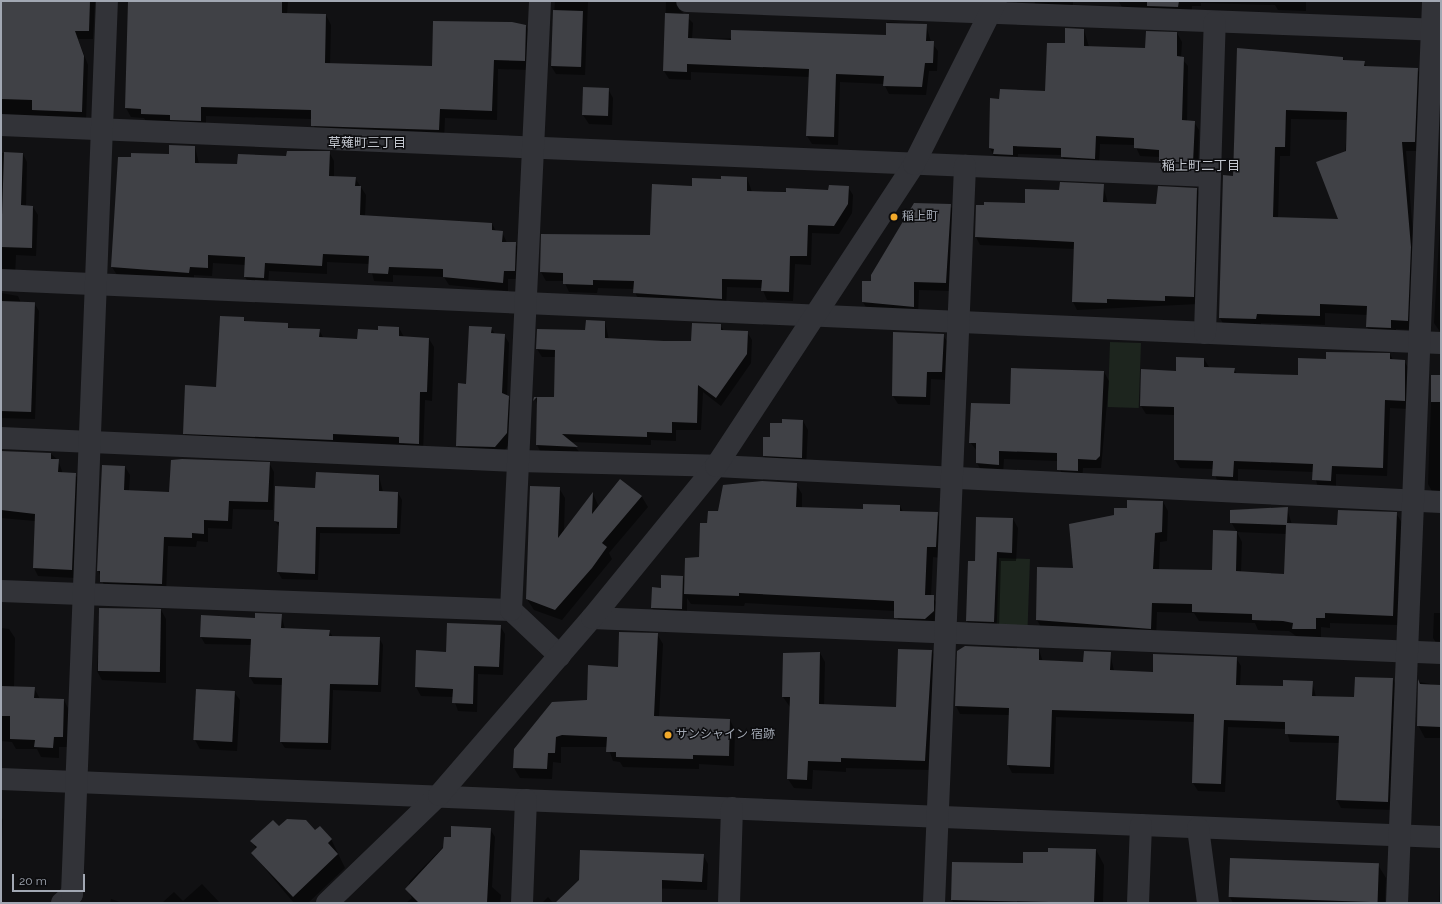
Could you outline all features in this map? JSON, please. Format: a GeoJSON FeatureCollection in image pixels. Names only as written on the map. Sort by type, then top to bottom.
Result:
{"type":"FeatureCollection","features":[{"type":"Feature","properties":{"kind":"street"},"geometry":{"type":"LineString","coordinates":[[62,903],[72,894],[106,1]]}},
{"type":"Feature","properties":{"kind":"street"},"geometry":{"type":"LineString","coordinates":[[511,610],[540,1]]}},
{"type":"Feature","properties":{"kind":"street"},"geometry":{"type":"LineString","coordinates":[[687,1],[994,7],[1215,22],[1436,30]]}},
{"type":"Feature","properties":{"kind":"street"},"geometry":{"type":"LineString","coordinates":[[1397,903],[1398,835],[1419,342],[1436,30],[1433,1]]}},
{"type":"Feature","properties":{"kind":"street"},"geometry":{"type":"LineString","coordinates":[[327,903],[440,795],[592,618],[716,466],[914,164],[994,7]]}},
{"type":"Feature","properties":{"kind":"street"},"geometry":{"type":"LineString","coordinates":[[1205,332],[1215,22]]}},
{"type":"Feature","properties":{"kind":"street"},"geometry":{"type":"LineString","coordinates":[[1,125],[102,128],[533,148],[1210,176]]}},
{"type":"Feature","properties":{"kind":"street"},"geometry":{"type":"LineString","coordinates":[[934,903],[960,322],[965,166]]}},
{"type":"Feature","properties":{"kind":"street"},"geometry":{"type":"LineString","coordinates":[[1,280],[1441,343]]}},
{"type":"Feature","properties":{"kind":"street"},"geometry":{"type":"LineString","coordinates":[[1,438],[518,461],[716,466],[1441,502]]}},
{"type":"Feature","properties":{"kind":"street"},"geometry":{"type":"LineString","coordinates":[[1,591],[511,610],[560,656]]}},
{"type":"Feature","properties":{"kind":"street"},"geometry":{"type":"LineString","coordinates":[[592,618],[1441,653]]}},
{"type":"Feature","properties":{"kind":"street"},"geometry":{"type":"LineString","coordinates":[[1,779],[440,795],[526,800],[1441,837]]}},
{"type":"Feature","properties":{"kind":"street"},"geometry":{"type":"LineString","coordinates":[[522,903],[526,800]]}},
{"type":"Feature","properties":{"kind":"street"},"geometry":{"type":"LineString","coordinates":[[729,903],[732,808]]}},
{"type":"Feature","properties":{"kind":"street"},"geometry":{"type":"LineString","coordinates":[[1138,903],[1141,825]]}},
{"type":"Feature","properties":{"kind":"street"},"geometry":{"type":"LineString","coordinates":[[1198,828],[1208,903]]}},
{"type":"Feature","properties":{"kind":"shaded area"},"geometry":{"type":"Polygon","coordinates":[[[1110,342],[1141,343],[1139,408],[1108,407],[1110,342]]]}},
{"type":"Feature","properties":{"kind":"shaded area"},"geometry":{"type":"Polygon","coordinates":[[[999,558],[1030,559],[1028,626],[997,625],[999,558]]]}},
{"type":"Feature","properties":{"kind":"building"},"geometry":{"type":"Polygon","coordinates":[[[1,1],[90,1],[89,31],[75,31],[84,56],[82,112],[32,110],[32,100],[1,99],[1,1]]]}},
{"type":"Feature","properties":{"kind":"building"},"geometry":{"type":"Polygon","coordinates":[[[128,1],[282,1],[282,13],[326,14],[325,63],[432,66],[433,21],[512,22],[526,25],[525,61],[494,60],[492,111],[440,109],[439,130],[311,126],[311,110],[201,107],[201,121],[170,120],[170,115],[141,114],[141,109],[125,108],[128,1]]]}},
{"type":"Feature","properties":{"kind":"building"},"geometry":{"type":"Polygon","coordinates":[[[1147,1],[1179,1],[1178,7],[1147,6],[1147,1]]]}},
{"type":"Feature","properties":{"kind":"building"},"geometry":{"type":"Polygon","coordinates":[[[553,10],[583,11],[581,67],[551,66],[553,10]]]}},
{"type":"Feature","properties":{"kind":"building"},"geometry":{"type":"Polygon","coordinates":[[[665,13],[689,14],[688,38],[731,40],[731,30],[886,35],[886,23],[927,24],[926,41],[934,41],[933,63],[925,63],[922,87],[883,86],[884,76],[836,74],[834,137],[806,136],[809,69],[687,64],[687,72],[663,71],[665,13]]]}},
{"type":"Feature","properties":{"kind":"building"},"geometry":{"type":"Polygon","coordinates":[[[1065,28],[1084,29],[1084,46],[1145,48],[1146,31],[1177,32],[1177,56],[1184,57],[1182,120],[1195,121],[1193,163],[1159,161],[1159,150],[1134,148],[1134,138],[1096,136],[1095,159],[1061,157],[1061,148],[1013,146],[1013,155],[993,154],[994,149],[989,148],[990,98],[999,99],[1000,89],[1045,91],[1047,43],[1065,43],[1065,28]]]}},
{"type":"Feature","properties":{"kind":"building"},"geometry":{"type":"Polygon","coordinates":[[[1237,48],[1343,57],[1343,60],[1365,61],[1364,66],[1418,68],[1415,142],[1402,142],[1411,247],[1408,321],[1391,320],[1391,328],[1366,327],[1367,306],[1320,304],[1320,316],[1257,314],[1256,319],[1219,318],[1223,175],[1233,176],[1237,48]],[[1286,110],[1285,147],[1275,147],[1273,217],[1338,219],[1316,162],[1346,151],[1347,112],[1286,110]]]}},
{"type":"Feature","properties":{"kind":"building"},"geometry":{"type":"Polygon","coordinates":[[[583,87],[609,88],[608,116],[582,115],[583,87]]]}},
{"type":"Feature","properties":{"kind":"building"},"geometry":{"type":"Polygon","coordinates":[[[169,145],[195,146],[195,163],[237,164],[238,154],[286,156],[287,151],[330,151],[329,176],[356,177],[355,186],[361,186],[360,215],[492,223],[492,230],[503,231],[502,242],[516,242],[515,271],[504,271],[503,283],[443,277],[443,269],[389,267],[388,274],[368,273],[369,256],[323,254],[322,266],[265,263],[264,278],[244,277],[245,257],[208,255],[208,268],[190,267],[189,273],[111,267],[118,157],[131,157],[131,153],[169,154],[169,145]]]}},
{"type":"Feature","properties":{"kind":"building"},"geometry":{"type":"Polygon","coordinates":[[[4,152],[23,153],[21,205],[33,206],[32,248],[1,247],[4,152]]]}},
{"type":"Feature","properties":{"kind":"building"},"geometry":{"type":"Polygon","coordinates":[[[721,176],[747,177],[747,191],[786,192],[786,188],[828,190],[829,185],[849,186],[848,204],[834,226],[808,225],[807,256],[790,256],[789,292],[761,291],[762,280],[722,279],[722,299],[633,293],[634,281],[593,280],[593,285],[563,284],[563,273],[540,272],[541,234],[650,235],[652,184],[692,186],[692,178],[721,179],[721,176]]]}},
{"type":"Feature","properties":{"kind":"building"},"geometry":{"type":"Polygon","coordinates":[[[1060,182],[1104,184],[1103,202],[1156,204],[1158,186],[1197,188],[1194,297],[1165,296],[1165,301],[1107,299],[1107,303],[1072,302],[1074,242],[975,237],[976,205],[984,205],[984,202],[1025,203],[1025,189],[1059,190],[1060,182]]]}},
{"type":"Feature","properties":{"kind":"building"},"geometry":{"type":"Polygon","coordinates":[[[914,203],[951,204],[946,283],[914,282],[914,307],[862,302],[862,281],[871,281],[871,275],[914,203]]]}},
{"type":"Feature","properties":{"kind":"building"},"geometry":{"type":"Polygon","coordinates":[[[1,301],[35,302],[31,412],[1,411],[1,301]]]}},
{"type":"Feature","properties":{"kind":"building"},"geometry":{"type":"Polygon","coordinates":[[[220,316],[244,317],[244,321],[288,323],[288,328],[320,329],[319,337],[357,339],[358,329],[378,330],[378,326],[399,327],[399,336],[429,338],[427,392],[420,392],[419,444],[399,443],[399,437],[333,434],[333,440],[183,434],[185,385],[216,387],[220,316]]]}},
{"type":"Feature","properties":{"kind":"building"},"geometry":{"type":"Polygon","coordinates":[[[586,320],[605,321],[605,338],[664,341],[691,341],[692,323],[721,324],[721,330],[748,331],[747,354],[716,398],[698,385],[697,423],[672,422],[672,433],[647,432],[647,437],[562,434],[578,447],[536,445],[537,397],[554,397],[555,350],[536,349],[537,329],[585,330],[586,320]]]}},
{"type":"Feature","properties":{"kind":"building"},"geometry":{"type":"Polygon","coordinates":[[[469,326],[492,327],[491,333],[505,334],[502,393],[509,396],[507,433],[495,447],[456,446],[458,383],[466,384],[469,326]]]}},
{"type":"Feature","properties":{"kind":"building"},"geometry":{"type":"Polygon","coordinates":[[[893,332],[944,334],[942,372],[927,372],[926,397],[892,396],[893,332]]]}},
{"type":"Feature","properties":{"kind":"building"},"geometry":{"type":"Polygon","coordinates":[[[1326,352],[1390,353],[1390,359],[1405,360],[1405,401],[1385,400],[1383,468],[1332,466],[1331,481],[1312,480],[1313,464],[1234,461],[1233,477],[1212,476],[1213,461],[1174,460],[1174,407],[1140,406],[1141,369],[1176,371],[1176,357],[1204,358],[1204,367],[1235,368],[1234,373],[1298,375],[1298,358],[1326,359],[1326,352]]]}},
{"type":"Feature","properties":{"kind":"building"},"geometry":{"type":"Polygon","coordinates":[[[1011,368],[1104,371],[1100,456],[1096,460],[1078,459],[1078,471],[1057,470],[1057,453],[999,451],[999,465],[976,463],[976,443],[969,443],[971,403],[1010,404],[1011,368]]]}},
{"type":"Feature","properties":{"kind":"building"},"geometry":{"type":"Polygon","coordinates":[[[1431,375],[1441,375],[1441,402],[1431,402],[1431,375]]]}},
{"type":"Feature","properties":{"kind":"building"},"geometry":{"type":"Polygon","coordinates":[[[782,419],[803,420],[802,458],[763,456],[763,437],[770,437],[770,423],[782,423],[782,419]]]}},
{"type":"Feature","properties":{"kind":"building"},"geometry":{"type":"Polygon","coordinates":[[[1,451],[51,453],[51,459],[59,459],[58,472],[76,473],[72,570],[33,568],[35,514],[1,510],[1,451]]]}},
{"type":"Feature","properties":{"kind":"building"},"geometry":{"type":"Polygon","coordinates":[[[182,459],[270,462],[268,502],[229,501],[228,521],[204,520],[204,534],[192,533],[192,538],[164,537],[162,584],[100,582],[100,571],[97,571],[102,465],[125,466],[124,490],[169,492],[171,460],[182,459]]]}},
{"type":"Feature","properties":{"kind":"building"},"geometry":{"type":"Polygon","coordinates":[[[316,472],[379,475],[379,491],[398,492],[397,528],[316,527],[315,574],[277,572],[279,522],[274,521],[275,486],[315,488],[316,472]]]}},
{"type":"Feature","properties":{"kind":"building"},"geometry":{"type":"Polygon","coordinates":[[[620,479],[642,496],[602,543],[607,547],[592,568],[555,610],[526,599],[530,486],[560,487],[558,538],[593,492],[592,514],[620,479]]]}},
{"type":"Feature","properties":{"kind":"building"},"geometry":{"type":"Polygon","coordinates":[[[762,481],[797,483],[796,507],[863,509],[863,504],[900,505],[900,511],[938,512],[936,547],[927,547],[925,595],[934,595],[934,611],[925,619],[894,618],[894,601],[739,593],[739,596],[684,594],[685,558],[699,557],[700,523],[707,523],[708,511],[718,511],[723,485],[762,481]]]}},
{"type":"Feature","properties":{"kind":"building"},"geometry":{"type":"Polygon","coordinates":[[[1127,500],[1163,501],[1162,532],[1155,533],[1153,569],[1212,570],[1213,530],[1237,531],[1236,571],[1284,574],[1286,525],[1230,523],[1230,510],[1288,507],[1287,523],[1337,525],[1338,510],[1397,512],[1393,616],[1325,613],[1325,618],[1316,618],[1316,629],[1292,629],[1293,623],[1283,621],[1252,620],[1252,614],[1192,612],[1192,604],[1152,603],[1151,629],[1036,620],[1037,567],[1073,568],[1069,524],[1114,515],[1114,508],[1127,508],[1127,500]]]}},
{"type":"Feature","properties":{"kind":"building"},"geometry":{"type":"Polygon","coordinates":[[[976,517],[1013,518],[1012,553],[997,552],[994,622],[966,621],[968,561],[975,561],[976,517]]]}},
{"type":"Feature","properties":{"kind":"building"},"geometry":{"type":"Polygon","coordinates":[[[661,575],[683,576],[682,609],[651,608],[652,587],[661,588],[661,575]]]}},
{"type":"Feature","properties":{"kind":"building"},"geometry":{"type":"Polygon","coordinates":[[[99,608],[161,609],[160,672],[98,671],[99,608]]]}},
{"type":"Feature","properties":{"kind":"building"},"geometry":{"type":"Polygon","coordinates":[[[255,613],[282,614],[281,628],[330,630],[329,636],[380,637],[378,685],[330,684],[328,743],[280,742],[282,678],[249,677],[251,639],[200,637],[201,615],[255,618],[255,613]]]}},
{"type":"Feature","properties":{"kind":"building"},"geometry":{"type":"Polygon","coordinates":[[[447,623],[501,625],[499,667],[474,666],[473,704],[452,703],[453,689],[415,687],[416,650],[446,652],[447,623]]]}},
{"type":"Feature","properties":{"kind":"building"},"geometry":{"type":"Polygon","coordinates":[[[619,632],[658,633],[654,716],[730,719],[729,756],[693,755],[693,759],[616,757],[616,752],[606,752],[607,737],[562,735],[556,737],[555,753],[548,753],[547,769],[513,768],[514,749],[552,702],[587,700],[588,665],[618,667],[619,632]]]}},
{"type":"Feature","properties":{"kind":"building"},"geometry":{"type":"Polygon","coordinates":[[[965,646],[1039,649],[1039,660],[1083,662],[1084,651],[1111,652],[1110,670],[1153,672],[1153,654],[1237,657],[1236,685],[1283,686],[1283,680],[1313,681],[1312,696],[1354,697],[1355,677],[1393,678],[1388,802],[1336,800],[1339,736],[1285,734],[1285,722],[1224,720],[1221,784],[1192,783],[1194,714],[1052,710],[1050,767],[1007,765],[1009,708],[955,706],[957,651],[965,646]]]}},
{"type":"Feature","properties":{"kind":"building"},"geometry":{"type":"Polygon","coordinates":[[[898,649],[932,650],[925,761],[841,758],[841,762],[808,761],[807,780],[787,779],[790,697],[782,697],[783,653],[820,652],[819,704],[896,707],[898,649]]]}},
{"type":"Feature","properties":{"kind":"building"},"geometry":{"type":"Polygon","coordinates":[[[1418,679],[1420,684],[1441,685],[1441,727],[1417,726],[1418,679]]]}},
{"type":"Feature","properties":{"kind":"building"},"geometry":{"type":"Polygon","coordinates":[[[1,686],[35,687],[34,698],[64,699],[63,737],[54,737],[53,748],[34,747],[35,740],[10,739],[10,716],[1,716],[1,686]]]}},
{"type":"Feature","properties":{"kind":"building"},"geometry":{"type":"Polygon","coordinates":[[[196,689],[235,691],[232,742],[193,740],[196,689]]]}},
{"type":"Feature","properties":{"kind":"building"},"geometry":{"type":"Polygon","coordinates":[[[287,819],[306,820],[315,830],[320,826],[332,839],[328,843],[338,854],[293,897],[251,853],[257,847],[250,841],[273,820],[279,826],[287,819]]]}},
{"type":"Feature","properties":{"kind":"building"},"geometry":{"type":"Polygon","coordinates":[[[451,826],[491,828],[487,903],[419,903],[405,889],[443,848],[444,837],[451,837],[451,826]]]}},
{"type":"Feature","properties":{"kind":"building"},"geometry":{"type":"Polygon","coordinates":[[[1048,848],[1096,849],[1094,903],[951,900],[952,862],[1023,863],[1023,852],[1048,852],[1048,848]]]}},
{"type":"Feature","properties":{"kind":"building"},"geometry":{"type":"Polygon","coordinates":[[[580,850],[704,854],[702,882],[662,880],[662,903],[555,903],[579,880],[580,850]]]}},
{"type":"Feature","properties":{"kind":"building"},"geometry":{"type":"Polygon","coordinates":[[[1230,858],[1379,863],[1378,902],[1229,897],[1230,858]]]}},
{"type":"Feature","properties":{"kind":"place","name":"稲上町"},"geometry":{"type":"Point","coordinates":[894,217]}},
{"type":"Feature","properties":{"kind":"place","name":"サンシャイン 宿跡"},"geometry":{"type":"Point","coordinates":[668,735]}},
{"type":"Feature","properties":{"kind":"district","name":"草薙町三丁目"},"geometry":{"type":"Point","coordinates":[367,143]}},
{"type":"Feature","properties":{"kind":"district","name":"稲上町二丁目"},"geometry":{"type":"Point","coordinates":[1201,166]}}]}
